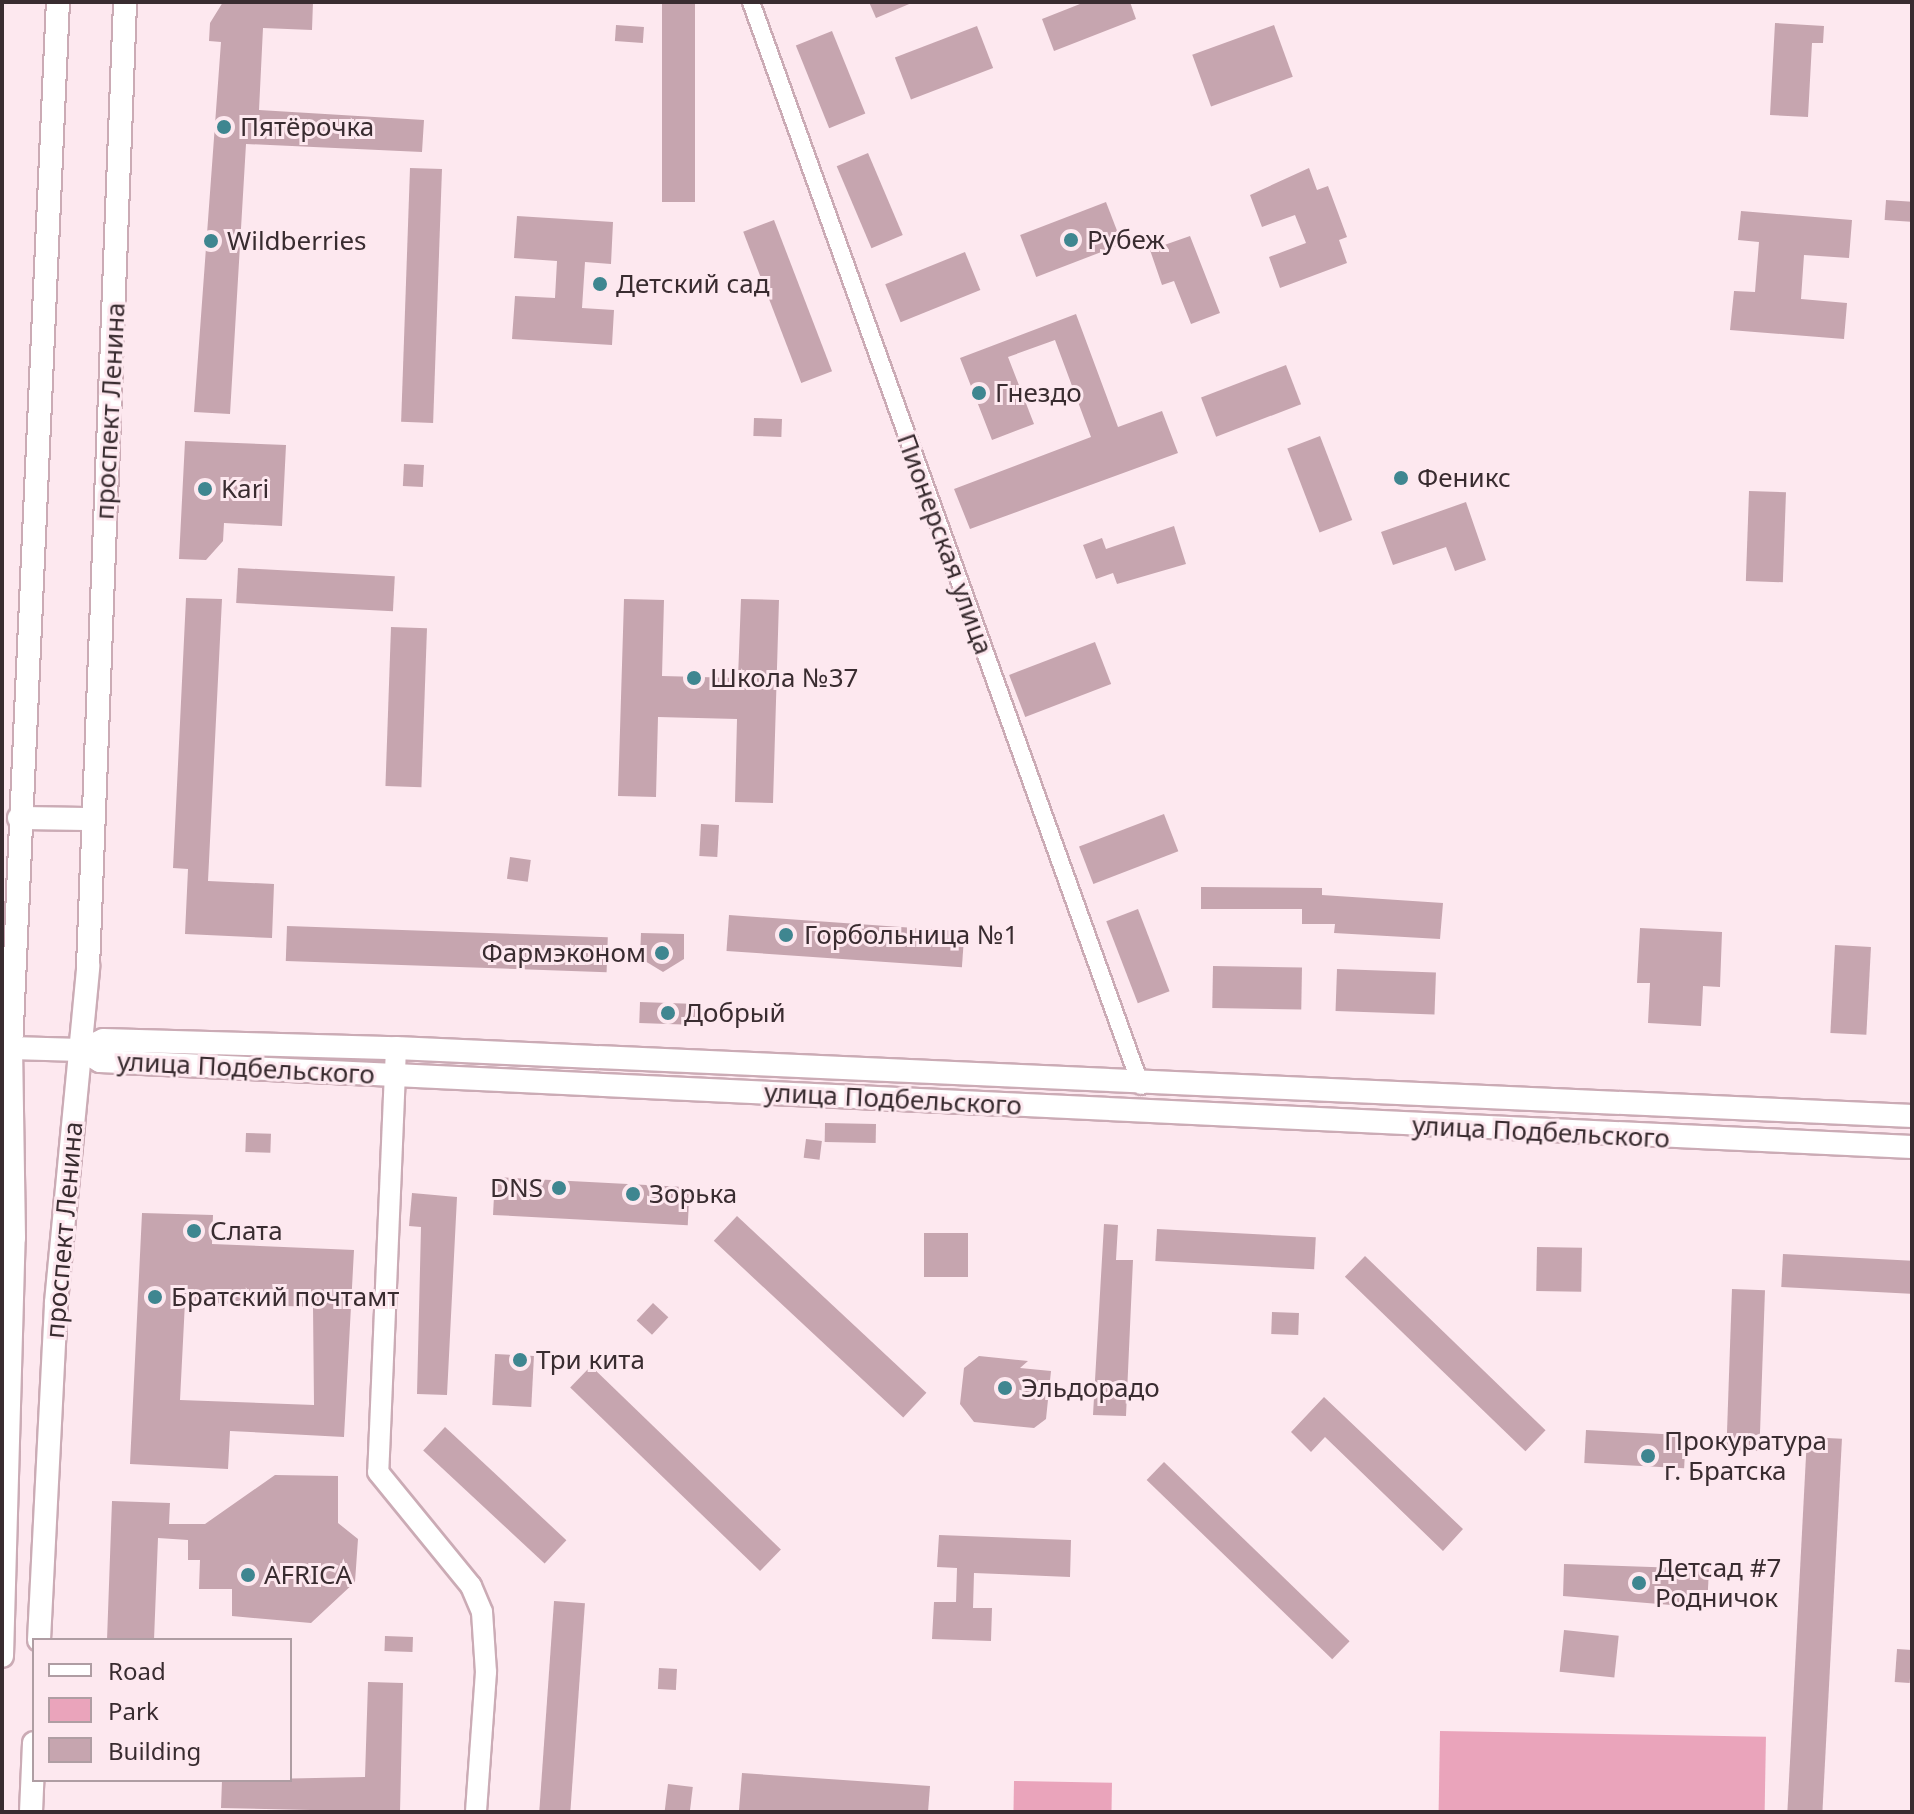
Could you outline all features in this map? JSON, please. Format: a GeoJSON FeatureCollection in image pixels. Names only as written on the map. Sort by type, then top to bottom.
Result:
{"type":"FeatureCollection","features":[{"type":"Feature","properties":{"kind":"main road","name":"проспект Ленина"},"geometry":{"type":"LineString","coordinates":[[2,1656],[14,1238],[6,1048],[58,2]]}},
{"type":"Feature","properties":{"kind":"main road","name":"проспект Ленина"},"geometry":{"type":"LineString","coordinates":[[39,1638],[56,1302],[81,1050],[125,2]]}},
{"type":"Feature","properties":{"kind":"main road"},"geometry":{"type":"LineString","coordinates":[[19,818],[90,819]]}},
{"type":"Feature","properties":{"kind":"main road","name":"улица Подбельского"},"geometry":{"type":"LineString","coordinates":[[81,1050],[103,1040],[396,1048],[1141,1086],[1912,1116]]}},
{"type":"Feature","properties":{"kind":"main road"},"geometry":{"type":"LineString","coordinates":[[6,1048],[81,1050]]}},
{"type":"Feature","properties":{"kind":"main road","name":"улица Подбельского"},"geometry":{"type":"LineString","coordinates":[[81,1050],[100,1061],[1912,1147]]}},
{"type":"Feature","properties":{"kind":"main road"},"geometry":{"type":"LineString","coordinates":[[1318,1120],[1319,1093]]}},
{"type":"Feature","properties":{"kind":"main road"},"geometry":{"type":"LineString","coordinates":[[31,1812],[32,1782]]}},
{"type":"Feature","properties":{"kind":"street","name":"Пионерская улица"},"geometry":{"type":"LineString","coordinates":[[751,2],[1141,1086]]}},
{"type":"Feature","properties":{"kind":"street"},"geometry":{"type":"LineString","coordinates":[[396,1048],[378,1472],[471,1586],[482,1612],[486,1672],[476,1812]]}},
{"type":"Feature","properties":{"kind":"green space"},"geometry":{"type":"Polygon","coordinates":[[[1440,1731],[1766,1737],[1765,1812],[1439,1812],[1440,1731]]]}},
{"type":"Feature","properties":{"kind":"green space"},"geometry":{"type":"Polygon","coordinates":[[[1014,1781],[1112,1783],[1111,1812],[1013,1812],[1014,1781]]]}},
{"type":"Feature","properties":{"kind":"building"},"geometry":{"type":"Polygon","coordinates":[[[223,2],[313,2],[312,30],[263,28],[259,110],[424,120],[422,152],[246,144],[230,414],[194,412],[221,42],[209,41],[210,23],[223,2]]]}},
{"type":"Feature","properties":{"kind":"building"},"geometry":{"type":"Polygon","coordinates":[[[662,2],[695,2],[695,202],[662,202],[662,2]]]}},
{"type":"Feature","properties":{"kind":"building"},"geometry":{"type":"Polygon","coordinates":[[[869,2],[914,2],[876,18],[869,2]]]}},
{"type":"Feature","properties":{"kind":"building"},"geometry":{"type":"Polygon","coordinates":[[[1085,2],[1130,2],[1136,19],[1054,51],[1042,19],[1085,2]]]}},
{"type":"Feature","properties":{"kind":"building"},"geometry":{"type":"Polygon","coordinates":[[[1775,23],[1824,26],[1823,43],[1812,43],[1808,117],[1770,115],[1775,23]]]}},
{"type":"Feature","properties":{"kind":"building"},"geometry":{"type":"Polygon","coordinates":[[[616,25],[644,27],[643,43],[615,41],[616,25]]]}},
{"type":"Feature","properties":{"kind":"building"},"geometry":{"type":"Polygon","coordinates":[[[1274,25],[1293,77],[1211,106],[1192,55],[1274,25]]]}},
{"type":"Feature","properties":{"kind":"building"},"geometry":{"type":"Polygon","coordinates":[[[977,26],[993,68],[911,100],[895,58],[977,26]]]}},
{"type":"Feature","properties":{"kind":"building"},"geometry":{"type":"Polygon","coordinates":[[[832,31],[865,114],[829,128],[796,46],[832,31]]]}},
{"type":"Feature","properties":{"kind":"building"},"geometry":{"type":"Polygon","coordinates":[[[868,153],[903,235],[871,248],[837,166],[868,153]]]}},
{"type":"Feature","properties":{"kind":"building"},"geometry":{"type":"Polygon","coordinates":[[[410,168],[442,169],[433,423],[401,422],[410,168]]]}},
{"type":"Feature","properties":{"kind":"building"},"geometry":{"type":"Polygon","coordinates":[[[1309,168],[1317,190],[1328,186],[1347,237],[1339,240],[1347,263],[1280,288],[1269,257],[1306,243],[1295,215],[1262,227],[1250,195],[1309,168]]]}},
{"type":"Feature","properties":{"kind":"building"},"geometry":{"type":"Polygon","coordinates":[[[1886,200],[1912,202],[1911,222],[1885,220],[1886,200]]]}},
{"type":"Feature","properties":{"kind":"building","name":"Рубеж"},"geometry":{"type":"Polygon","coordinates":[[[1106,202],[1122,244],[1036,277],[1020,235],[1106,202]]]}},
{"type":"Feature","properties":{"kind":"building"},"geometry":{"type":"Polygon","coordinates":[[[1741,211],[1852,220],[1849,258],[1804,255],[1801,299],[1847,303],[1844,339],[1730,330],[1734,291],[1755,292],[1759,242],[1738,240],[1741,211]]]}},
{"type":"Feature","properties":{"kind":"building"},"geometry":{"type":"Polygon","coordinates":[[[517,216],[613,222],[611,264],[585,262],[582,308],[614,310],[612,345],[512,339],[515,296],[555,298],[557,261],[514,258],[517,216]]]}},
{"type":"Feature","properties":{"kind":"building"},"geometry":{"type":"Polygon","coordinates":[[[774,220],[832,371],[801,383],[743,232],[774,220]]]}},
{"type":"Feature","properties":{"kind":"building"},"geometry":{"type":"Polygon","coordinates":[[[1190,236],[1220,313],[1191,324],[1174,281],[1162,285],[1150,250],[1190,236]]]}},
{"type":"Feature","properties":{"kind":"building"},"geometry":{"type":"Polygon","coordinates":[[[965,252],[980,290],[901,322],[885,284],[965,252]]]}},
{"type":"Feature","properties":{"kind":"building"},"geometry":{"type":"Polygon","coordinates":[[[1076,314],[1118,427],[1162,411],[1178,453],[970,529],[954,489],[1091,437],[1055,340],[1008,357],[1034,424],[992,440],[960,358],[1076,314]]]}},
{"type":"Feature","properties":{"kind":"building"},"geometry":{"type":"Polygon","coordinates":[[[1286,365],[1301,404],[1216,437],[1201,398],[1286,365]]]}},
{"type":"Feature","properties":{"kind":"building"},"geometry":{"type":"Polygon","coordinates":[[[754,418],[782,419],[781,437],[753,436],[754,418]]]}},
{"type":"Feature","properties":{"kind":"building"},"geometry":{"type":"Polygon","coordinates":[[[1320,436],[1352,520],[1320,533],[1287,449],[1320,436]]]}},
{"type":"Feature","properties":{"kind":"building"},"geometry":{"type":"Polygon","coordinates":[[[185,441],[286,445],[282,526],[224,523],[223,541],[206,560],[179,559],[185,441]]]}},
{"type":"Feature","properties":{"kind":"building"},"geometry":{"type":"Polygon","coordinates":[[[404,464],[424,465],[423,487],[403,486],[404,464]]]}},
{"type":"Feature","properties":{"kind":"building"},"geometry":{"type":"Polygon","coordinates":[[[1749,491],[1786,492],[1783,582],[1746,581],[1749,491]]]}},
{"type":"Feature","properties":{"kind":"building"},"geometry":{"type":"Polygon","coordinates":[[[1466,502],[1486,560],[1455,571],[1446,547],[1393,565],[1381,532],[1466,502]]]}},
{"type":"Feature","properties":{"kind":"building"},"geometry":{"type":"Polygon","coordinates":[[[1174,526],[1186,564],[1117,584],[1113,573],[1096,579],[1083,545],[1102,538],[1106,549],[1174,526]]]}},
{"type":"Feature","properties":{"kind":"building"},"geometry":{"type":"Polygon","coordinates":[[[238,568],[395,576],[393,611],[236,603],[238,568]]]}},
{"type":"Feature","properties":{"kind":"building"},"geometry":{"type":"Polygon","coordinates":[[[186,598],[222,599],[208,881],[274,884],[272,938],[185,934],[188,869],[173,868],[186,598]]]}},
{"type":"Feature","properties":{"kind":"building"},"geometry":{"type":"Polygon","coordinates":[[[624,599],[664,600],[662,676],[738,678],[741,599],[779,600],[773,803],[735,802],[737,719],[658,717],[656,797],[618,796],[624,599]]]}},
{"type":"Feature","properties":{"kind":"building"},"geometry":{"type":"Polygon","coordinates":[[[391,627],[427,628],[421,787],[385,786],[391,627]]]}},
{"type":"Feature","properties":{"kind":"building"},"geometry":{"type":"Polygon","coordinates":[[[1095,642],[1111,684],[1025,717],[1009,675],[1095,642]]]}},
{"type":"Feature","properties":{"kind":"building"},"geometry":{"type":"Polygon","coordinates":[[[1164,814],[1178,851],[1093,884],[1079,847],[1164,814]]]}},
{"type":"Feature","properties":{"kind":"building"},"geometry":{"type":"Polygon","coordinates":[[[701,824],[719,825],[717,857],[699,856],[701,824]]]}},
{"type":"Feature","properties":{"kind":"building"},"geometry":{"type":"Polygon","coordinates":[[[510,857],[531,860],[528,882],[507,879],[510,857]]]}},
{"type":"Feature","properties":{"kind":"building"},"geometry":{"type":"Polygon","coordinates":[[[1201,887],[1322,888],[1322,895],[1443,903],[1440,939],[1334,933],[1335,924],[1302,924],[1302,909],[1201,909],[1201,887]]]}},
{"type":"Feature","properties":{"kind":"building"},"geometry":{"type":"Polygon","coordinates":[[[1138,909],[1170,991],[1138,1003],[1106,921],[1138,909]]]}},
{"type":"Feature","properties":{"kind":"building"},"geometry":{"type":"Polygon","coordinates":[[[729,915],[964,931],[962,967],[726,951],[729,915]]]}},
{"type":"Feature","properties":{"kind":"building"},"geometry":{"type":"Polygon","coordinates":[[[287,926],[608,937],[607,972],[286,961],[287,926]]]}},
{"type":"Feature","properties":{"kind":"building"},"geometry":{"type":"Polygon","coordinates":[[[1640,928],[1722,932],[1720,987],[1703,986],[1701,1026],[1648,1023],[1650,983],[1637,983],[1640,928]]]}},
{"type":"Feature","properties":{"kind":"building","name":"Фармэконом"},"geometry":{"type":"Polygon","coordinates":[[[641,933],[684,934],[684,959],[663,972],[640,958],[641,933]]]}},
{"type":"Feature","properties":{"kind":"building"},"geometry":{"type":"Polygon","coordinates":[[[1835,945],[1871,947],[1866,1035],[1830,1033],[1835,945]]]}},
{"type":"Feature","properties":{"kind":"building"},"geometry":{"type":"Polygon","coordinates":[[[1213,966],[1302,968],[1301,1010],[1212,1008],[1213,966]]]}},
{"type":"Feature","properties":{"kind":"building"},"geometry":{"type":"Polygon","coordinates":[[[1337,969],[1436,972],[1434,1014],[1336,1011],[1337,969]]]}},
{"type":"Feature","properties":{"kind":"building","name":"Добрый"},"geometry":{"type":"Polygon","coordinates":[[[640,1002],[697,1004],[696,1025],[639,1023],[640,1002]]]}},
{"type":"Feature","properties":{"kind":"building"},"geometry":{"type":"Polygon","coordinates":[[[825,1123],[876,1124],[876,1143],[825,1142],[825,1123]]]}},
{"type":"Feature","properties":{"kind":"building"},"geometry":{"type":"Polygon","coordinates":[[[246,1133],[271,1134],[270,1153],[245,1152],[246,1133]]]}},
{"type":"Feature","properties":{"kind":"building"},"geometry":{"type":"Polygon","coordinates":[[[806,1139],[822,1141],[820,1160],[804,1158],[806,1139]]]}},
{"type":"Feature","properties":{"kind":"building"},"geometry":{"type":"Polygon","coordinates":[[[495,1177],[690,1187],[688,1225],[493,1215],[495,1177]]]}},
{"type":"Feature","properties":{"kind":"building"},"geometry":{"type":"Polygon","coordinates":[[[412,1193],[457,1197],[447,1395],[417,1394],[421,1227],[409,1226],[412,1193]]]}},
{"type":"Feature","properties":{"kind":"building"},"geometry":{"type":"Polygon","coordinates":[[[142,1213],[213,1215],[212,1244],[354,1250],[344,1437],[230,1431],[228,1469],[130,1464],[142,1213]],[[185,1302],[180,1400],[314,1405],[313,1307],[185,1302]]]}},
{"type":"Feature","properties":{"kind":"building"},"geometry":{"type":"Polygon","coordinates":[[[737,1216],[926,1393],[903,1418],[714,1241],[737,1216]]]}},
{"type":"Feature","properties":{"kind":"building"},"geometry":{"type":"Polygon","coordinates":[[[1104,1224],[1118,1225],[1116,1260],[1133,1260],[1126,1416],[1093,1415],[1104,1224]]]}},
{"type":"Feature","properties":{"kind":"building"},"geometry":{"type":"Polygon","coordinates":[[[1157,1229],[1316,1237],[1314,1269],[1155,1261],[1157,1229]]]}},
{"type":"Feature","properties":{"kind":"building"},"geometry":{"type":"Polygon","coordinates":[[[924,1233],[968,1233],[968,1277],[924,1277],[924,1233]]]}},
{"type":"Feature","properties":{"kind":"building"},"geometry":{"type":"Polygon","coordinates":[[[1537,1247],[1582,1248],[1581,1292],[1536,1291],[1537,1247]]]}},
{"type":"Feature","properties":{"kind":"building"},"geometry":{"type":"Polygon","coordinates":[[[1783,1254],[1912,1261],[1910,1294],[1781,1287],[1783,1254]]]}},
{"type":"Feature","properties":{"kind":"building"},"geometry":{"type":"Polygon","coordinates":[[[1365,1256],[1546,1430],[1525,1451],[1345,1277],[1365,1256]]]}},
{"type":"Feature","properties":{"kind":"building"},"geometry":{"type":"Polygon","coordinates":[[[1732,1289],[1765,1290],[1759,1451],[1726,1450],[1732,1289]]]}},
{"type":"Feature","properties":{"kind":"building"},"geometry":{"type":"Polygon","coordinates":[[[653,1303],[668,1317],[652,1335],[637,1321],[653,1303]]]}},
{"type":"Feature","properties":{"kind":"building"},"geometry":{"type":"Polygon","coordinates":[[[1272,1312],[1299,1313],[1298,1335],[1271,1334],[1272,1312]]]}},
{"type":"Feature","properties":{"kind":"building"},"geometry":{"type":"Polygon","coordinates":[[[495,1354],[534,1356],[531,1407],[492,1405],[495,1354]]]}},
{"type":"Feature","properties":{"kind":"building","name":"Эльдорадо"},"geometry":{"type":"Polygon","coordinates":[[[979,1356],[1028,1361],[1020,1368],[1051,1371],[1046,1419],[1034,1428],[974,1422],[960,1404],[964,1368],[979,1356]]]}},
{"type":"Feature","properties":{"kind":"building"},"geometry":{"type":"Polygon","coordinates":[[[591,1366],[781,1549],[760,1571],[570,1388],[591,1366]]]}},
{"type":"Feature","properties":{"kind":"building"},"geometry":{"type":"Polygon","coordinates":[[[1324,1397],[1463,1529],[1443,1551],[1325,1437],[1311,1452],[1291,1432],[1324,1397]]]}},
{"type":"Feature","properties":{"kind":"building"},"geometry":{"type":"Polygon","coordinates":[[[445,1427],[566,1540],[545,1564],[423,1450],[445,1427]]]}},
{"type":"Feature","properties":{"kind":"building"},"geometry":{"type":"Polygon","coordinates":[[[1586,1430],[1686,1435],[1684,1468],[1584,1463],[1586,1430]]]}},
{"type":"Feature","properties":{"kind":"building"},"geometry":{"type":"Polygon","coordinates":[[[1807,1437],[1842,1439],[1822,1812],[1787,1811],[1807,1437]]]}},
{"type":"Feature","properties":{"kind":"building"},"geometry":{"type":"Polygon","coordinates":[[[1164,1462],[1350,1641],[1332,1659],[1147,1480],[1164,1462]]]}},
{"type":"Feature","properties":{"kind":"building"},"geometry":{"type":"Polygon","coordinates":[[[275,1475],[338,1476],[338,1523],[358,1539],[355,1582],[311,1623],[232,1616],[232,1589],[199,1589],[200,1560],[188,1560],[188,1540],[158,1538],[154,1638],[107,1638],[112,1501],[170,1503],[169,1524],[205,1524],[275,1475]]]}},
{"type":"Feature","properties":{"kind":"building"},"geometry":{"type":"Polygon","coordinates":[[[939,1535],[1071,1540],[1070,1577],[974,1573],[973,1608],[992,1608],[991,1641],[932,1639],[934,1602],[956,1602],[957,1568],[937,1567],[939,1535]]]}},
{"type":"Feature","properties":{"kind":"building"},"geometry":{"type":"Polygon","coordinates":[[[1564,1564],[1709,1569],[1707,1608],[1563,1596],[1564,1564]]]}},
{"type":"Feature","properties":{"kind":"building"},"geometry":{"type":"Polygon","coordinates":[[[554,1601],[585,1603],[570,1812],[539,1811],[554,1601]]]}},
{"type":"Feature","properties":{"kind":"building"},"geometry":{"type":"Polygon","coordinates":[[[1564,1630],[1619,1636],[1614,1678],[1560,1672],[1564,1630]]]}},
{"type":"Feature","properties":{"kind":"building"},"geometry":{"type":"Polygon","coordinates":[[[385,1636],[413,1637],[412,1652],[384,1651],[385,1636]]]}},
{"type":"Feature","properties":{"kind":"building"},"geometry":{"type":"Polygon","coordinates":[[[1897,1649],[1912,1650],[1910,1683],[1895,1682],[1897,1649]]]}},
{"type":"Feature","properties":{"kind":"building"},"geometry":{"type":"Polygon","coordinates":[[[659,1668],[677,1669],[676,1690],[658,1689],[659,1668]]]}},
{"type":"Feature","properties":{"kind":"building"},"geometry":{"type":"Polygon","coordinates":[[[368,1682],[403,1683],[400,1812],[221,1808],[222,1782],[292,1782],[292,1779],[365,1777],[368,1682]]]}},
{"type":"Feature","properties":{"kind":"building"},"geometry":{"type":"Polygon","coordinates":[[[742,1773],[930,1786],[928,1812],[739,1810],[742,1773]]]}},
{"type":"Feature","properties":{"kind":"building"},"geometry":{"type":"Polygon","coordinates":[[[668,1784],[693,1787],[690,1812],[665,1812],[668,1784]]]}},
{"type":"Feature","properties":{"kind":"place","name":"Пятёрочка"},"geometry":{"type":"Point","coordinates":[224,127]}},
{"type":"Feature","properties":{"kind":"place","name":"Рубеж"},"geometry":{"type":"Point","coordinates":[1071,240]}},
{"type":"Feature","properties":{"kind":"place","name":"Wildberries"},"geometry":{"type":"Point","coordinates":[211,241]}},
{"type":"Feature","properties":{"kind":"place","name":"Детский сад"},"geometry":{"type":"Point","coordinates":[600,284]}},
{"type":"Feature","properties":{"kind":"place","name":"Гнездо"},"geometry":{"type":"Point","coordinates":[979,393]}},
{"type":"Feature","properties":{"kind":"place","name":"Феникс"},"geometry":{"type":"Point","coordinates":[1401,478]}},
{"type":"Feature","properties":{"kind":"place","name":"Kari"},"geometry":{"type":"Point","coordinates":[205,489]}},
{"type":"Feature","properties":{"kind":"place","name":"Школа №37"},"geometry":{"type":"Point","coordinates":[694,678]}},
{"type":"Feature","properties":{"kind":"place","name":"Горбольница №1"},"geometry":{"type":"Point","coordinates":[786,935]}},
{"type":"Feature","properties":{"kind":"place","name":"Фармэконом"},"geometry":{"type":"Point","coordinates":[662,953]}},
{"type":"Feature","properties":{"kind":"place","name":"Добрый"},"geometry":{"type":"Point","coordinates":[668,1013]}},
{"type":"Feature","properties":{"kind":"place","name":"DNS"},"geometry":{"type":"Point","coordinates":[559,1188]}},
{"type":"Feature","properties":{"kind":"place","name":"Зорька"},"geometry":{"type":"Point","coordinates":[633,1194]}},
{"type":"Feature","properties":{"kind":"place","name":"Слата"},"geometry":{"type":"Point","coordinates":[194,1231]}},
{"type":"Feature","properties":{"kind":"place","name":"Братский почтамт"},"geometry":{"type":"Point","coordinates":[155,1297]}},
{"type":"Feature","properties":{"kind":"place","name":"Три кита"},"geometry":{"type":"Point","coordinates":[520,1360]}},
{"type":"Feature","properties":{"kind":"place","name":"Эльдорадо"},"geometry":{"type":"Point","coordinates":[1005,1388]}},
{"type":"Feature","properties":{"kind":"place","name":"Прокуратура г. Братска"},"geometry":{"type":"Point","coordinates":[1648,1456]}},
{"type":"Feature","properties":{"kind":"place","name":"AFRICA"},"geometry":{"type":"Point","coordinates":[248,1575]}},
{"type":"Feature","properties":{"kind":"place","name":"Детсад #7 Родничок"},"geometry":{"type":"Point","coordinates":[1639,1583]}}]}
